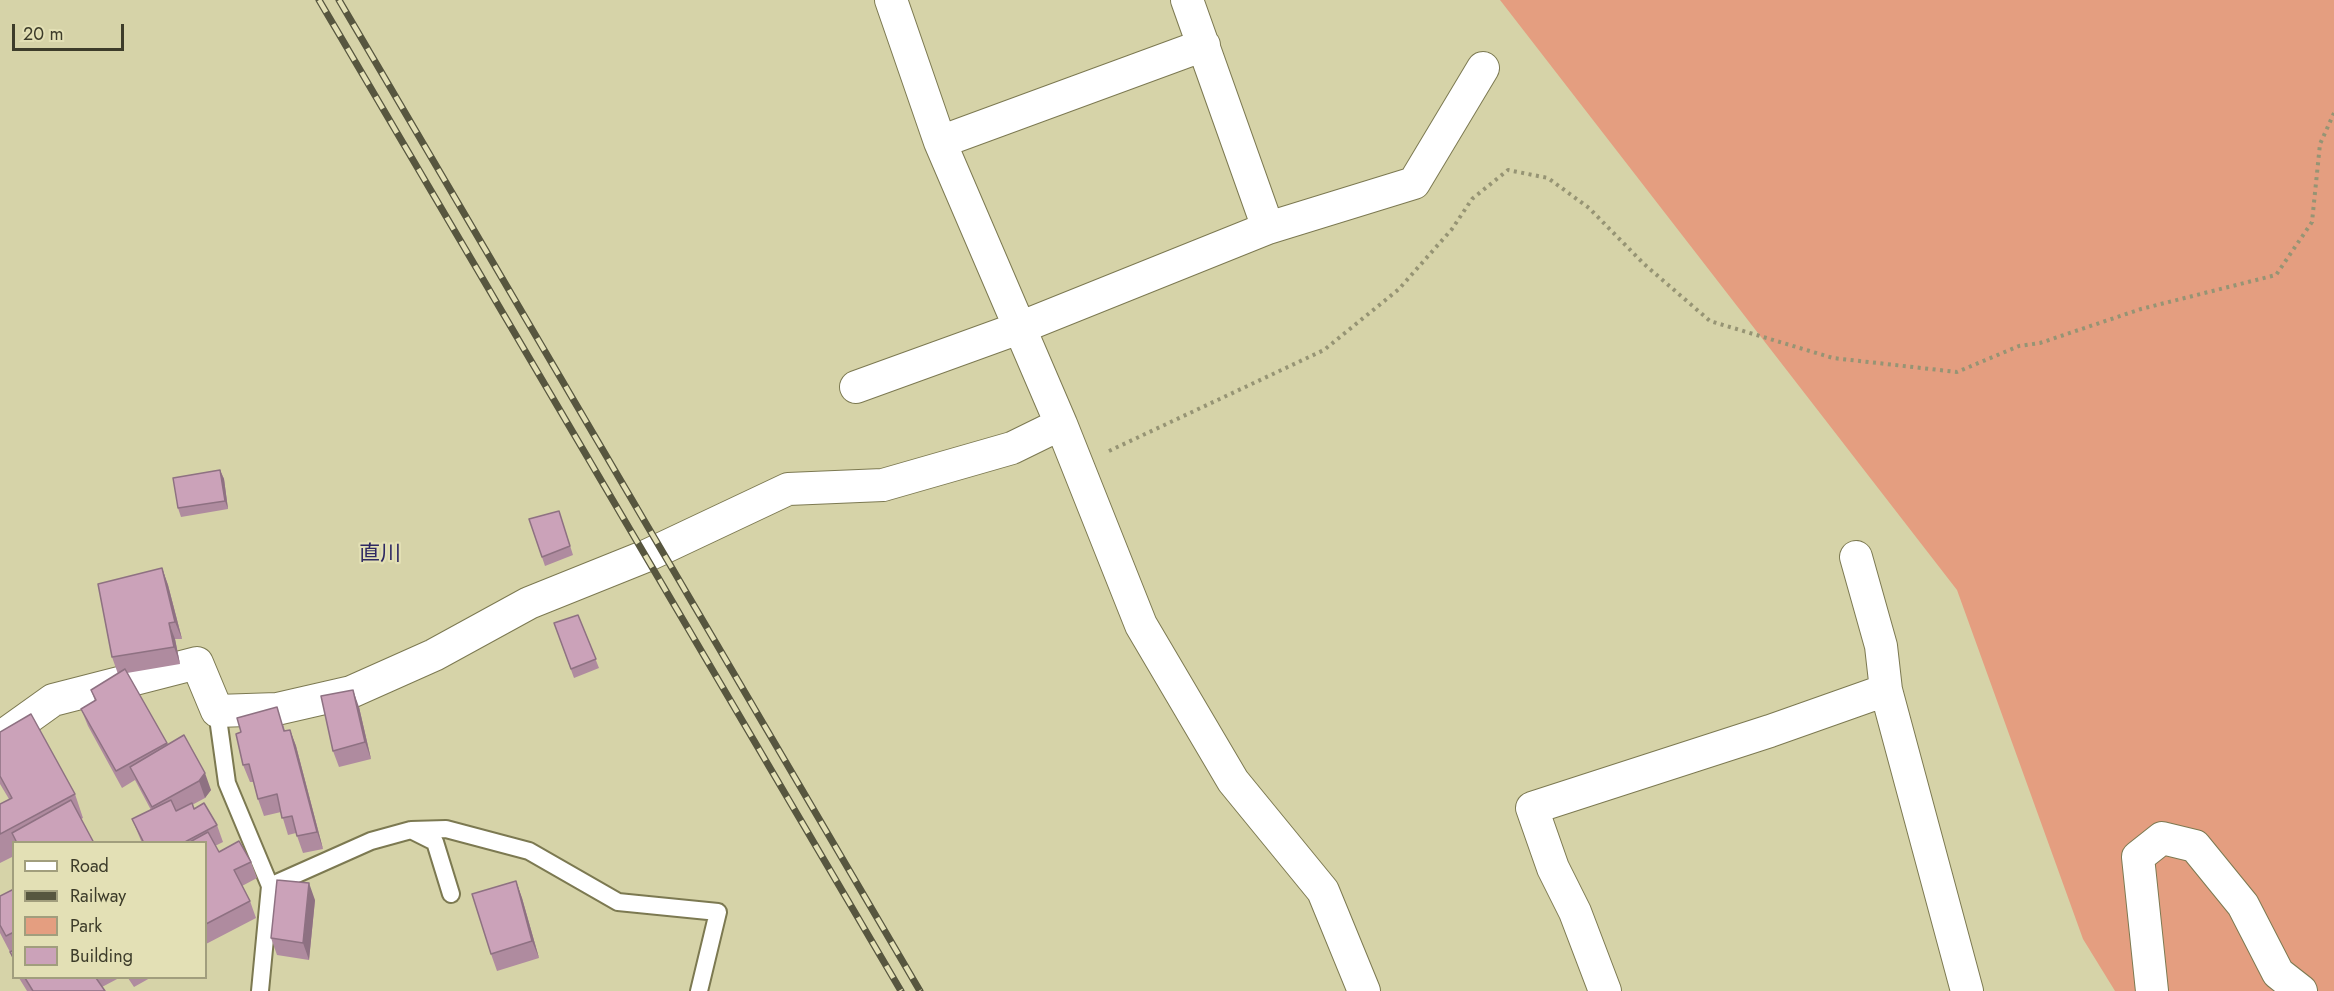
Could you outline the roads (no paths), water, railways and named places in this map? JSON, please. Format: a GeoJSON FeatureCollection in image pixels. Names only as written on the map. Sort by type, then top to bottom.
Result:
{"type":"FeatureCollection","features":[{"type":"Feature","properties":{"kind":"street"},"geometry":{"type":"LineString","coordinates":[[891,0],[940,142],[1061,424],[1142,625],[1233,781],[1323,891],[1364,991]]}},
{"type":"Feature","properties":{"kind":"street"},"geometry":{"type":"LineString","coordinates":[[1187,0],[1268,228]]}},
{"type":"Feature","properties":{"kind":"street"},"geometry":{"type":"LineString","coordinates":[[940,142],[1204,45]]}},
{"type":"Feature","properties":{"kind":"street"},"geometry":{"type":"LineString","coordinates":[[856,387],[1019,328],[1268,228],[1414,183],[1483,68]]}},
{"type":"Feature","properties":{"kind":"street"},"geometry":{"type":"LineString","coordinates":[[0,738],[53,700],[198,663],[217,711],[277,709],[351,692],[434,655],[530,603],[646,556],[788,489],[883,485],[1012,448],[1061,424]]}},
{"type":"Feature","properties":{"kind":"street"},"geometry":{"type":"LineString","coordinates":[[1856,557],[1881,646],[1886,690],[1967,991]]}},
{"type":"Feature","properties":{"kind":"street"},"geometry":{"type":"LineString","coordinates":[[1605,991],[1575,912],[1553,868],[1532,808],[1770,731],[1886,690]]}},
{"type":"Feature","properties":{"kind":"street"},"geometry":{"type":"LineString","coordinates":[[2152,991],[2138,857],[2162,838],[2195,846],[2243,905],[2278,973],[2301,991]]}},
{"type":"Feature","properties":{"kind":"lane"},"geometry":{"type":"LineString","coordinates":[[217,711],[226,783],[270,886],[260,991]]}},
{"type":"Feature","properties":{"kind":"lane"},"geometry":{"type":"LineString","coordinates":[[270,886],[370,841],[411,830],[446,829],[529,851],[618,902],[718,912],[699,991]]}},
{"type":"Feature","properties":{"kind":"lane"},"geometry":{"type":"LineString","coordinates":[[411,830],[435,842],[452,894]]}},
{"type":"Feature","properties":{"kind":"railway"},"geometry":{"type":"LineString","coordinates":[[319,0],[901,991]]}},
{"type":"Feature","properties":{"kind":"railway"},"geometry":{"type":"LineString","coordinates":[[339,0],[920,991]]}},
{"type":"Feature","properties":{"kind":"district","name":"直川"},"geometry":{"type":"Point","coordinates":[380,555]}}]}
